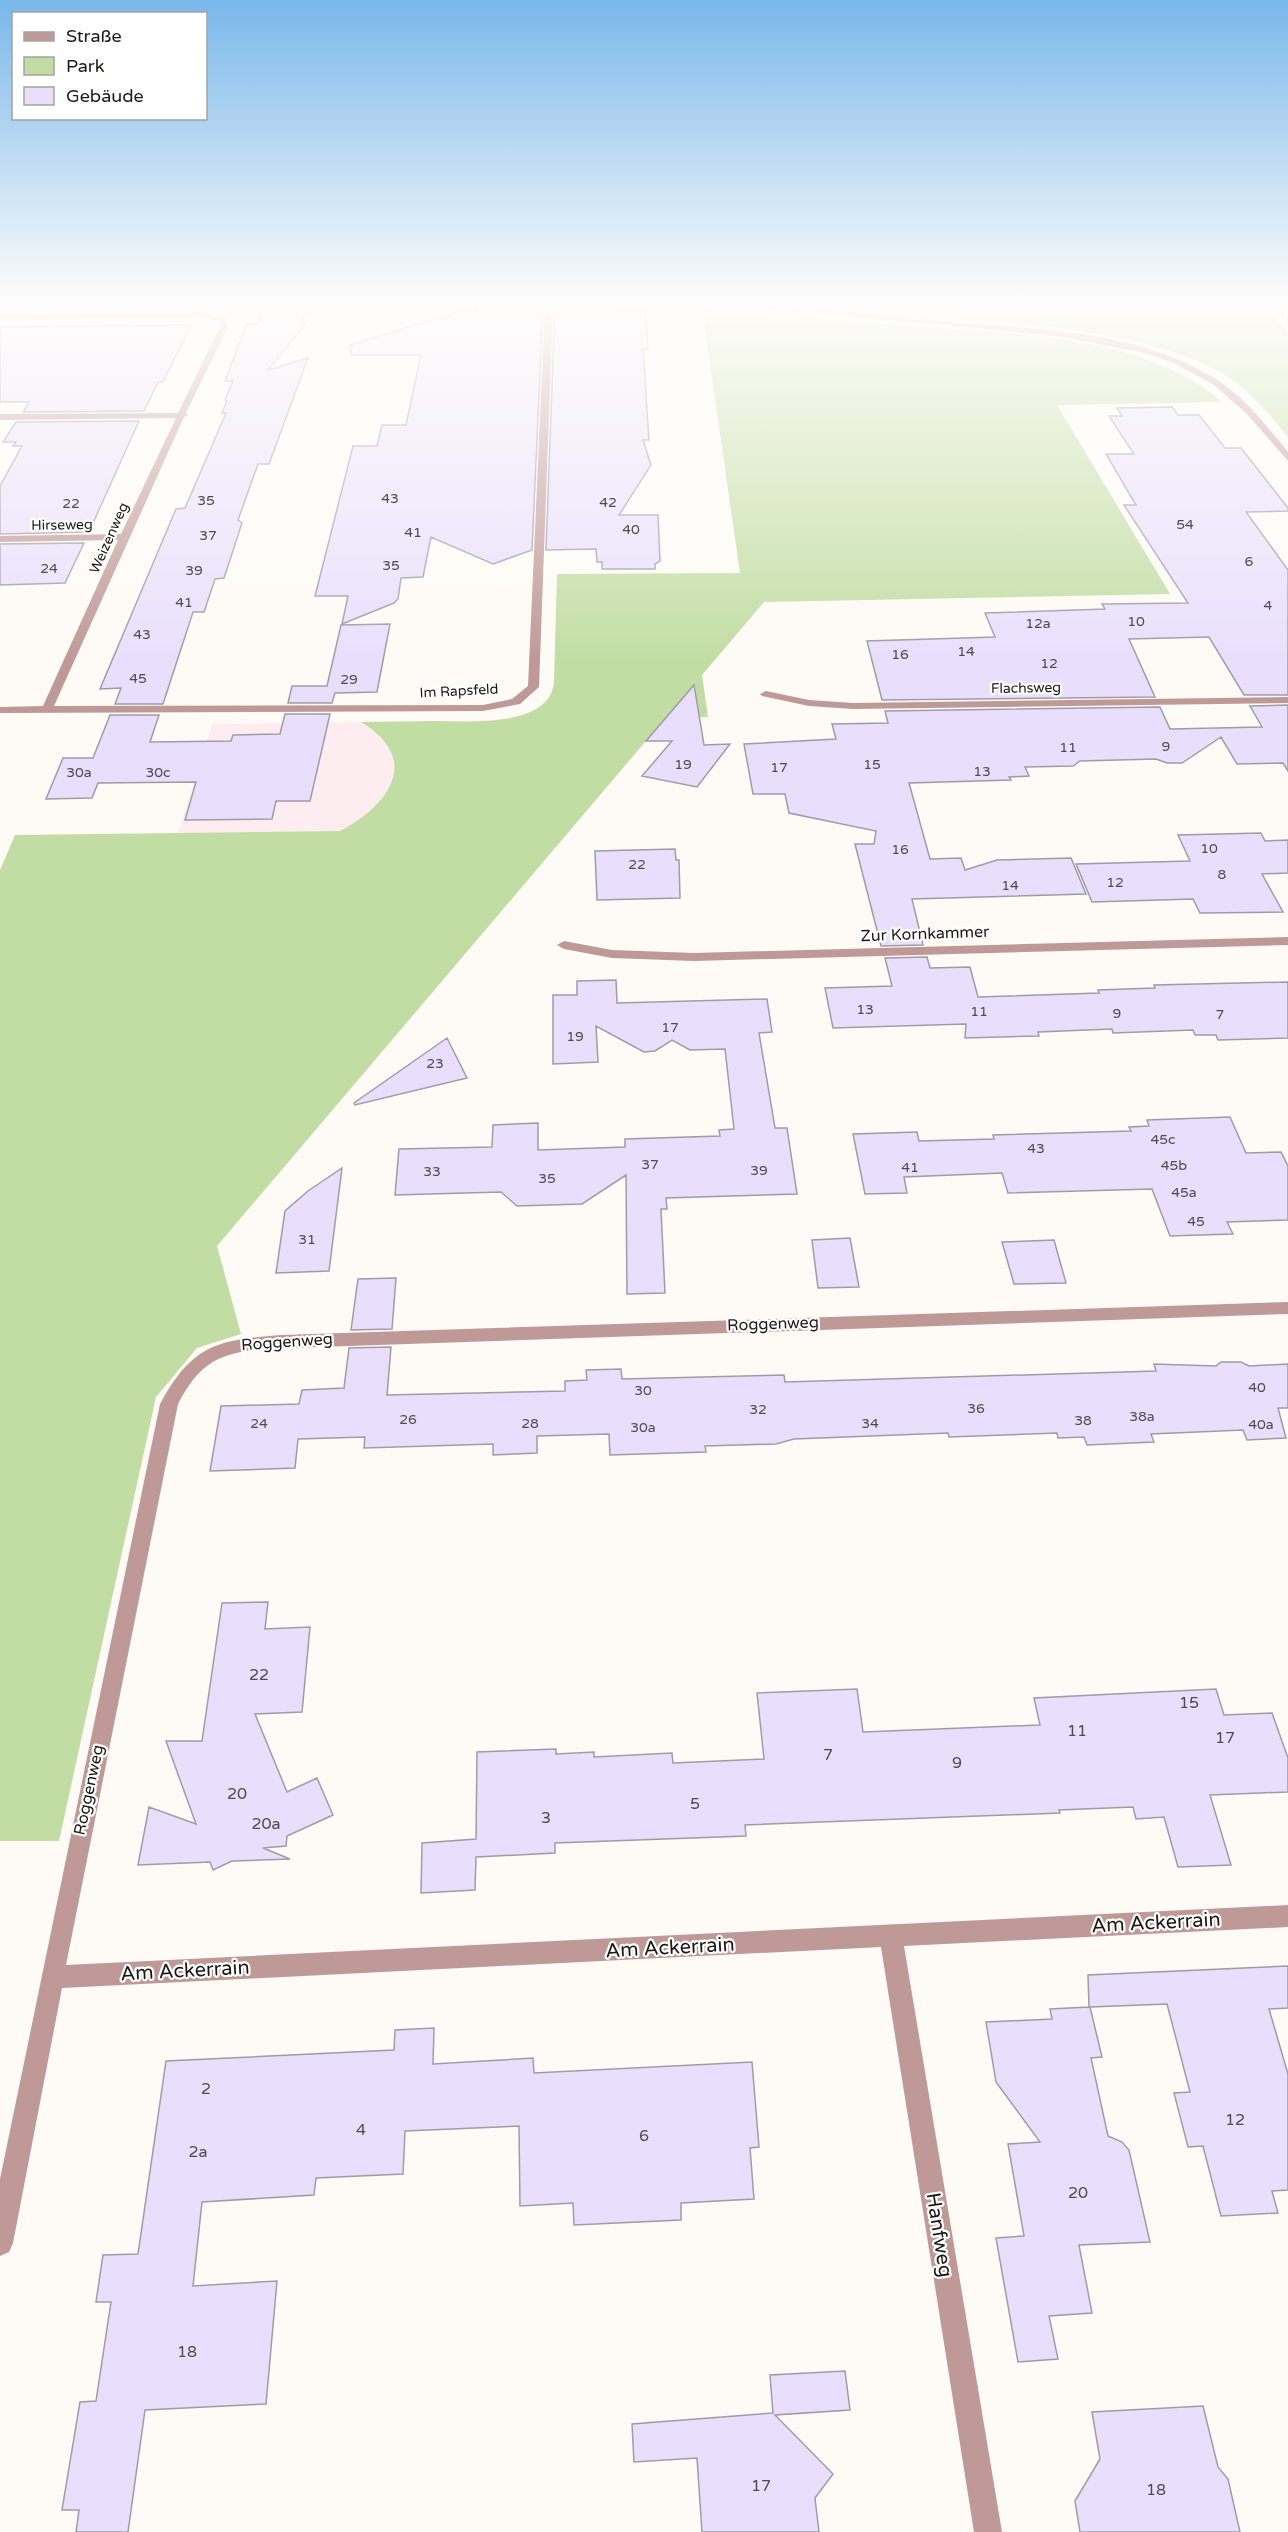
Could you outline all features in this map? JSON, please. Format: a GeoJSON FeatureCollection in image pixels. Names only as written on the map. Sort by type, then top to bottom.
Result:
{"type":"FeatureCollection","features":[{"type":"Feature","properties":{"kind":"street","name":"Weizenweg"},"geometry":{"type":"LineString","coordinates":[[47,710],[124,537],[179,424]]}},
{"type":"Feature","properties":{"kind":"street","name":"Im Rapsfeld"},"geometry":{"type":"LineString","coordinates":[[0,710],[483,708],[516,702],[533,687],[544,424]]}},
{"type":"Feature","properties":{"kind":"street"},"geometry":{"type":"LineString","coordinates":[[1261,424],[1288,458]]}},
{"type":"Feature","properties":{"kind":"street","name":"Hirseweg"},"geometry":{"type":"LineString","coordinates":[[0,539],[124,537]]}},
{"type":"Feature","properties":{"kind":"street","name":"Flachsweg"},"geometry":{"type":"LineString","coordinates":[[766,694],[809,703],[853,706],[1288,700]]}},
{"type":"Feature","properties":{"kind":"street","name":"Zur Kornkammer"},"geometry":{"type":"LineString","coordinates":[[564,945],[612,954],[694,957],[1288,941]]}},
{"type":"Feature","properties":{"kind":"street","name":"Roggenweg"},"geometry":{"type":"LineString","coordinates":[[0,2243],[169,1404],[182,1378],[201,1358],[223,1348],[282,1341],[1288,1308]]}},
{"type":"Feature","properties":{"kind":"street","name":"Am Ackerrain"},"geometry":{"type":"LineString","coordinates":[[53,1977],[891,1938],[1288,1916]]}},
{"type":"Feature","properties":{"kind":"street","name":"Hanfweg"},"geometry":{"type":"LineString","coordinates":[[891,1938],[988,2532]]}},
{"type":"Feature","properties":{"kind":"shaded area"},"geometry":{"type":"Polygon","coordinates":[[[361,722],[374,730],[391,749],[395,773],[392,784],[377,806],[354,824],[340,831],[178,833],[212,724],[361,722]]]}},
{"type":"Feature","properties":{"kind":"green space"},"geometry":{"type":"Polygon","coordinates":[[[719,424],[1068,424],[1170,594],[764,602],[702,675],[708,717],[681,718],[682,727],[657,728],[217,1246],[241,1334],[197,1348],[156,1397],[59,1841],[0,1841],[0,870],[15,835],[340,831],[373,808],[385,795],[392,781],[394,766],[390,751],[380,736],[361,722],[506,719],[524,715],[539,708],[549,697],[554,682],[557,574],[740,573],[719,424]]]}},
{"type":"Feature","properties":{"kind":"green space"},"geometry":{"type":"Polygon","coordinates":[[[1277,424],[1288,424],[1288,437],[1277,424]]]}},
{"type":"Feature","properties":{"kind":"building"},"geometry":{"type":"Polygon","coordinates":[[[15,424],[138,424],[89,532],[0,534],[0,486],[22,446],[13,446],[16,442],[3,442],[15,424]]]}},
{"type":"Feature","properties":{"kind":"building"},"geometry":{"type":"Polygon","coordinates":[[[221,424],[284,424],[269,464],[258,464],[238,520],[242,523],[224,578],[215,579],[204,612],[193,612],[163,704],[115,704],[121,688],[100,689],[176,509],[185,508],[221,424]]]}},
{"type":"Feature","properties":{"kind":"building"},"geometry":{"type":"Polygon","coordinates":[[[538,424],[532,550],[493,564],[431,537],[423,577],[401,578],[398,599],[394,603],[342,624],[348,596],[315,596],[353,446],[377,446],[382,425],[538,424]]]}},
{"type":"Feature","properties":{"kind":"building"},"geometry":{"type":"Polygon","coordinates":[[[551,424],[648,424],[649,440],[643,440],[651,465],[619,515],[658,515],[660,561],[655,564],[655,569],[602,569],[602,562],[597,562],[596,549],[546,550],[551,424]]]}},
{"type":"Feature","properties":{"kind":"building"},"geometry":{"type":"Polygon","coordinates":[[[1114,424],[1206,424],[1225,448],[1241,448],[1288,508],[1288,511],[1246,512],[1288,570],[1288,695],[1244,695],[1209,637],[1129,639],[1155,697],[882,700],[867,641],[995,637],[985,613],[1105,609],[1102,604],[1188,603],[1124,505],[1136,505],[1106,454],[1134,454],[1114,424]]]}},
{"type":"Feature","properties":{"kind":"building"},"geometry":{"type":"Polygon","coordinates":[[[84,543],[65,583],[0,585],[0,544],[84,543]]]}},
{"type":"Feature","properties":{"kind":"building"},"geometry":{"type":"Polygon","coordinates":[[[390,624],[377,692],[335,693],[332,703],[288,703],[292,686],[327,686],[341,625],[390,624]]]}},
{"type":"Feature","properties":{"kind":"building"},"geometry":{"type":"Polygon","coordinates":[[[694,685],[704,745],[730,744],[697,787],[642,776],[672,741],[646,741],[694,685]]]}},
{"type":"Feature","properties":{"kind":"building"},"geometry":{"type":"Polygon","coordinates":[[[1288,705],[1288,771],[1283,763],[1237,764],[1221,737],[1182,763],[1167,763],[1156,759],[1080,761],[1073,766],[1025,767],[1029,776],[1009,777],[1011,780],[909,783],[930,859],[961,858],[965,870],[997,860],[1071,858],[1086,894],[912,899],[923,945],[881,946],[855,844],[874,844],[876,831],[789,813],[785,794],[753,794],[744,744],[836,739],[832,724],[888,723],[885,711],[1160,707],[1170,729],[1262,727],[1250,706],[1288,705]]]}},
{"type":"Feature","properties":{"kind":"building"},"geometry":{"type":"Polygon","coordinates":[[[285,714],[330,714],[310,801],[276,801],[272,819],[185,820],[196,782],[98,783],[92,798],[46,799],[63,758],[93,758],[110,715],[159,715],[150,742],[231,741],[233,735],[280,734],[285,714]]]}},
{"type":"Feature","properties":{"kind":"building"},"geometry":{"type":"Polygon","coordinates":[[[1261,833],[1265,841],[1288,840],[1288,873],[1262,874],[1283,912],[1200,913],[1193,899],[1092,902],[1076,864],[1190,861],[1178,835],[1261,833]]]}},
{"type":"Feature","properties":{"kind":"building"},"geometry":{"type":"Polygon","coordinates":[[[675,849],[676,860],[679,860],[680,898],[597,900],[595,851],[675,849]]]}},
{"type":"Feature","properties":{"kind":"building"},"geometry":{"type":"Polygon","coordinates":[[[927,957],[930,968],[970,967],[978,997],[1099,993],[1098,990],[1155,988],[1154,985],[1288,982],[1288,1038],[1218,1040],[1216,1035],[1195,1035],[1193,1030],[1113,1033],[1112,1029],[1038,1032],[1039,1036],[965,1038],[966,1024],[833,1028],[825,988],[892,986],[885,958],[927,957]]]}},
{"type":"Feature","properties":{"kind":"building"},"geometry":{"type":"Polygon","coordinates":[[[616,980],[617,1003],[767,999],[772,1032],[759,1033],[775,1128],[787,1128],[797,1194],[666,1198],[667,1209],[661,1209],[665,1293],[627,1294],[626,1175],[582,1204],[517,1206],[501,1192],[395,1195],[399,1149],[492,1147],[493,1125],[538,1123],[538,1150],[625,1147],[625,1139],[720,1136],[719,1130],[734,1129],[725,1049],[690,1050],[672,1040],[655,1051],[644,1052],[596,1026],[598,1062],[553,1064],[553,995],[577,995],[577,981],[616,980]]]}},
{"type":"Feature","properties":{"kind":"building"},"geometry":{"type":"Polygon","coordinates":[[[447,1038],[467,1078],[355,1105],[354,1103],[447,1038]]]}},
{"type":"Feature","properties":{"kind":"building"},"geometry":{"type":"Polygon","coordinates":[[[1230,1117],[1246,1153],[1281,1152],[1288,1166],[1288,1220],[1227,1222],[1233,1234],[1170,1236],[1152,1189],[1008,1193],[1002,1173],[904,1177],[907,1193],[865,1194],[853,1134],[917,1132],[919,1141],[994,1139],[993,1135],[1131,1131],[1129,1127],[1149,1126],[1147,1120],[1230,1117]]]}},
{"type":"Feature","properties":{"kind":"building"},"geometry":{"type":"Polygon","coordinates":[[[342,1168],[329,1271],[276,1273],[285,1211],[308,1191],[342,1168]]]}},
{"type":"Feature","properties":{"kind":"building"},"geometry":{"type":"Polygon","coordinates":[[[850,1238],[859,1287],[818,1288],[812,1240],[850,1238]]]}},
{"type":"Feature","properties":{"kind":"building"},"geometry":{"type":"Polygon","coordinates":[[[1054,1240],[1066,1283],[1014,1284],[1002,1242],[1054,1240]]]}},
{"type":"Feature","properties":{"kind":"building"},"geometry":{"type":"Polygon","coordinates":[[[396,1278],[392,1329],[351,1330],[358,1279],[396,1278]]]}},
{"type":"Feature","properties":{"kind":"building"},"geometry":{"type":"Polygon","coordinates":[[[391,1347],[387,1395],[565,1391],[565,1381],[587,1380],[586,1370],[621,1369],[622,1379],[784,1375],[785,1382],[1156,1371],[1154,1364],[1216,1366],[1221,1362],[1241,1362],[1249,1366],[1288,1364],[1288,1408],[1278,1408],[1286,1438],[1247,1440],[1243,1430],[1151,1434],[1154,1442],[1087,1445],[1084,1437],[1058,1438],[1057,1433],[949,1437],[948,1433],[794,1439],[776,1444],[705,1446],[706,1452],[610,1455],[609,1434],[537,1436],[537,1453],[493,1455],[493,1444],[364,1448],[365,1437],[298,1439],[295,1468],[210,1471],[221,1406],[299,1404],[302,1390],[344,1388],[349,1348],[391,1347]]]}},
{"type":"Feature","properties":{"kind":"building"},"geometry":{"type":"Polygon","coordinates":[[[268,1602],[265,1629],[310,1627],[302,1712],[255,1714],[287,1792],[317,1778],[333,1815],[287,1836],[286,1846],[263,1848],[290,1859],[232,1861],[213,1870],[210,1862],[138,1865],[149,1807],[196,1824],[166,1741],[202,1741],[222,1603],[268,1602]]]}},
{"type":"Feature","properties":{"kind":"building"},"geometry":{"type":"Polygon","coordinates":[[[857,1689],[863,1732],[1040,1725],[1034,1698],[1216,1689],[1224,1715],[1272,1713],[1288,1758],[1288,1792],[1210,1795],[1231,1865],[1178,1867],[1164,1817],[1136,1819],[1133,1807],[1059,1810],[1060,1813],[745,1825],[746,1836],[555,1843],[555,1853],[476,1857],[475,1890],[421,1893],[422,1843],[476,1839],[477,1752],[556,1749],[556,1754],[594,1752],[594,1757],[672,1753],[673,1763],[764,1759],[757,1693],[857,1689]]]}},
{"type":"Feature","properties":{"kind":"building"},"geometry":{"type":"Polygon","coordinates":[[[1288,1966],[1288,2008],[1269,2009],[1288,2074],[1288,2190],[1272,2191],[1278,2213],[1221,2216],[1203,2146],[1188,2147],[1174,2093],[1190,2092],[1167,2004],[1090,2007],[1102,2057],[1091,2058],[1108,2136],[1122,2142],[1129,2150],[1150,2242],[1079,2245],[1092,2313],[1049,2316],[1058,2359],[1018,2362],[996,2238],[1024,2236],[1008,2144],[1040,2142],[996,2082],[986,2022],[1052,2019],[1050,2009],[1089,2007],[1088,1975],[1288,1966]]]}},
{"type":"Feature","properties":{"kind":"building"},"geometry":{"type":"Polygon","coordinates":[[[434,2028],[433,2064],[533,2058],[534,2073],[752,2062],[759,2147],[750,2148],[754,2199],[681,2203],[681,2220],[574,2225],[573,2203],[520,2206],[519,2126],[405,2131],[403,2174],[316,2178],[314,2195],[202,2202],[193,2286],[277,2281],[266,2404],[145,2410],[128,2532],[76,2532],[79,2510],[62,2510],[80,2402],[96,2401],[111,2302],[96,2302],[103,2255],[138,2254],[166,2061],[394,2050],[395,2030],[434,2028]]]}},
{"type":"Feature","properties":{"kind":"building"},"geometry":{"type":"Polygon","coordinates":[[[845,2371],[850,2410],[775,2415],[833,2474],[815,2498],[819,2532],[702,2532],[697,2458],[634,2462],[632,2424],[773,2413],[770,2375],[845,2371]]]}},
{"type":"Feature","properties":{"kind":"building"},"geometry":{"type":"Polygon","coordinates":[[[1203,2406],[1218,2467],[1228,2479],[1240,2532],[1080,2532],[1075,2501],[1100,2459],[1092,2412],[1203,2406]]]}}]}
